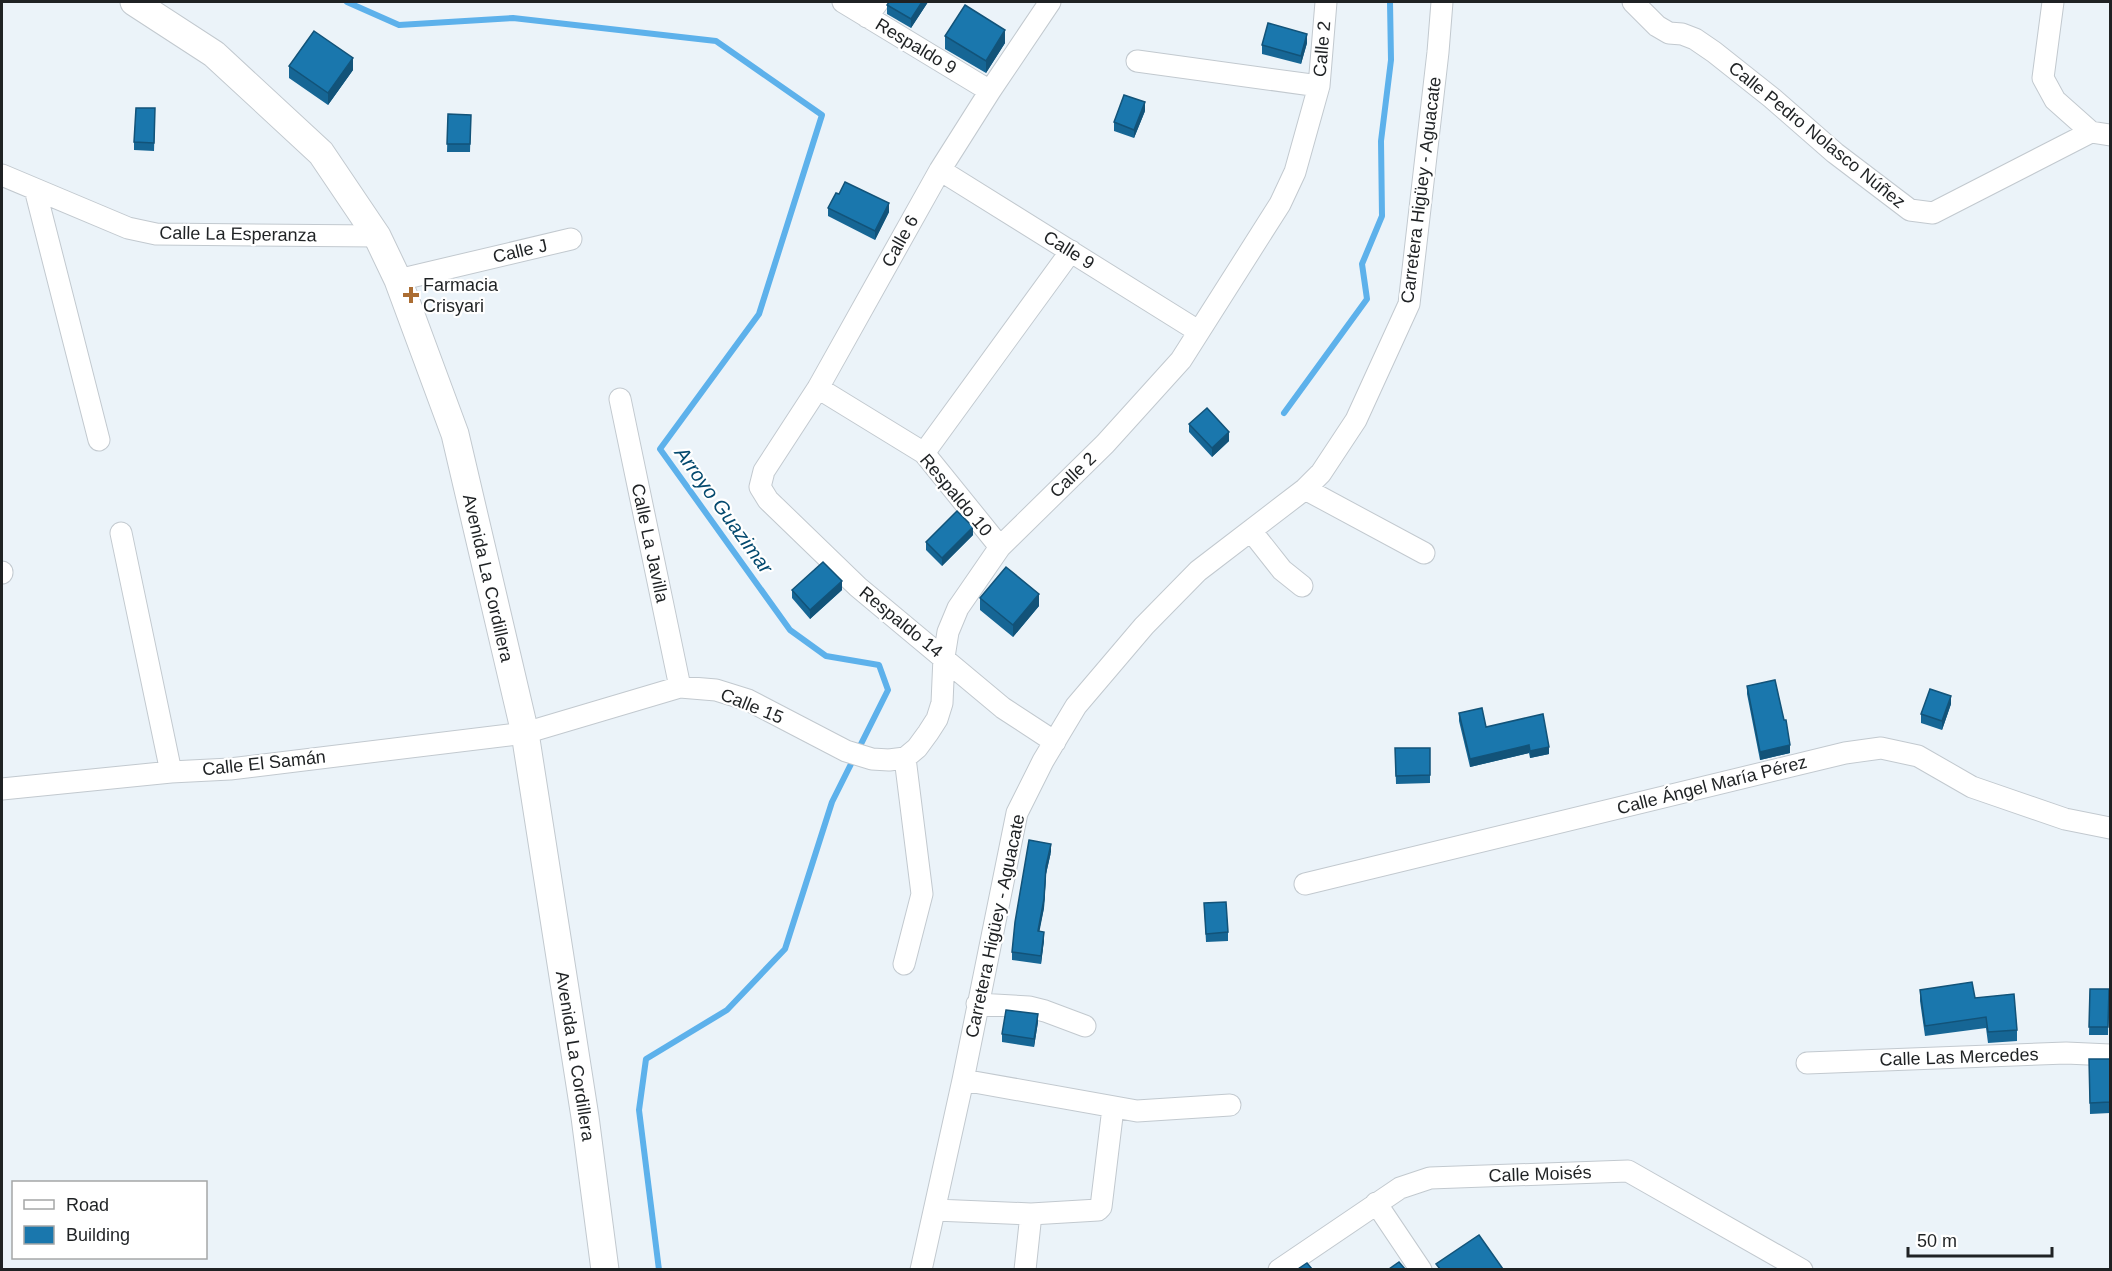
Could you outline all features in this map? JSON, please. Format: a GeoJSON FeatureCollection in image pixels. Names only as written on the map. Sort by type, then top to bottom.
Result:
{"type":"FeatureCollection","features":[{"type":"Feature","properties":{"kind":"main road","name":"Avenida La Cordillera"},"geometry":{"type":"LineString","coordinates":[[134,2],[214,54],[321,153],[377,236],[398,280],[455,434],[525,733],[585,1117],[605,1269]]}},
{"type":"Feature","properties":{"kind":"street","name":"Respaldo 9"},"geometry":{"type":"LineString","coordinates":[[843,2],[872,9],[990,91]]}},
{"type":"Feature","properties":{"kind":"street","name":"Calle 6"},"geometry":{"type":"LineString","coordinates":[[760,487],[764,471],[818,388],[940,170],[1050,2]]}},
{"type":"Feature","properties":{"kind":"street","name":"Calle 2"},"geometry":{"type":"LineString","coordinates":[[905,758],[917,748],[937,719],[942,703],[944,657],[948,632],[958,608],[1000,547],[1105,444],[1181,360],[1280,204],[1295,172],[1319,86],[1326,2]]}},
{"type":"Feature","properties":{"kind":"street","name":"Carretera Higüey - Aguacate"},"geometry":{"type":"LineString","coordinates":[[921,1269],[963,1080],[1017,813],[1076,706],[1144,626],[1198,571],[1252,532],[1305,489],[1321,473],[1356,420],[1409,304],[1442,2]]}},
{"type":"Feature","properties":{"kind":"street","name":"Calle Pedro Nolasco Núñez"},"geometry":{"type":"LineString","coordinates":[[1633,2],[1656,26],[1669,33],[1682,34],[1695,39],[1714,52],[1835,153],[1910,210],[1933,213],[2101,133]]}},
{"type":"Feature","properties":{"kind":"street"},"geometry":{"type":"LineString","coordinates":[[2053,2],[2043,78],[2055,100],[2101,133]]}},
{"type":"Feature","properties":{"kind":"street"},"geometry":{"type":"LineString","coordinates":[[1137,61],[1319,86]]}},
{"type":"Feature","properties":{"kind":"street","name":"Calle 9"},"geometry":{"type":"LineString","coordinates":[[940,170],[1198,331]]}},
{"type":"Feature","properties":{"kind":"street","name":"Calle La Esperanza"},"geometry":{"type":"LineString","coordinates":[[2,176],[128,228],[156,234],[377,236]]}},
{"type":"Feature","properties":{"kind":"street"},"geometry":{"type":"LineString","coordinates":[[35,189],[99,440]]}},
{"type":"Feature","properties":{"kind":"street","name":"Calle J"},"geometry":{"type":"LineString","coordinates":[[398,280],[572,239]]}},
{"type":"Feature","properties":{"kind":"street"},"geometry":{"type":"LineString","coordinates":[[924,453],[1071,251]]}},
{"type":"Feature","properties":{"kind":"street","name":"Respaldo 10"},"geometry":{"type":"LineString","coordinates":[[818,388],[924,453],[1000,547]]}},
{"type":"Feature","properties":{"kind":"street","name":"Calle La Javilla"},"geometry":{"type":"LineString","coordinates":[[620,399],[680,687]]}},
{"type":"Feature","properties":{"kind":"street","name":"Respaldo 14"},"geometry":{"type":"LineString","coordinates":[[760,487],[768,500],[858,587],[1003,708],[1055,742]]}},
{"type":"Feature","properties":{"kind":"street"},"geometry":{"type":"LineString","coordinates":[[1305,489],[1424,553]]}},
{"type":"Feature","properties":{"kind":"street"},"geometry":{"type":"LineString","coordinates":[[1252,532],[1278,566],[1302,586]]}},
{"type":"Feature","properties":{"kind":"street"},"geometry":{"type":"LineString","coordinates":[[121,533],[171,772]]}},
{"type":"Feature","properties":{"kind":"street","name":"Calle 15"},"geometry":{"type":"LineString","coordinates":[[525,733],[680,687],[716,690],[748,700],[846,751],[872,759],[905,758]]}},
{"type":"Feature","properties":{"kind":"street","name":"Calle El Samán"},"geometry":{"type":"LineString","coordinates":[[2,789],[171,772],[230,769],[525,733]]}},
{"type":"Feature","properties":{"kind":"street","name":"Calle Ángel María Pérez"},"geometry":{"type":"LineString","coordinates":[[1305,884],[1845,753],[1881,748],[1918,756],[1972,788],[2065,819],[2110,828]]}},
{"type":"Feature","properties":{"kind":"street"},"geometry":{"type":"LineString","coordinates":[[904,964],[922,894],[905,758]]}},
{"type":"Feature","properties":{"kind":"street"},"geometry":{"type":"LineString","coordinates":[[977,1004],[1029,1007],[1085,1026]]}},
{"type":"Feature","properties":{"kind":"street","name":"Calle Las Mercedes"},"geometry":{"type":"LineString","coordinates":[[1807,1063],[2066,1053],[2110,1055]]}},
{"type":"Feature","properties":{"kind":"street"},"geometry":{"type":"LineString","coordinates":[[963,1080],[1137,1112],[1230,1105]]}},
{"type":"Feature","properties":{"kind":"street"},"geometry":{"type":"LineString","coordinates":[[935,1210],[1031,1214],[1098,1210],[1101,1206],[1113,1108]]}},
{"type":"Feature","properties":{"kind":"street","name":"Calle Moisés"},"geometry":{"type":"LineString","coordinates":[[1279,1269],[1400,1188],[1430,1178],[1628,1171],[1802,1269]]}},
{"type":"Feature","properties":{"kind":"street"},"geometry":{"type":"LineString","coordinates":[[1376,1203],[1421,1269]]}},
{"type":"Feature","properties":{"kind":"street"},"geometry":{"type":"LineString","coordinates":[[1025,1269],[1031,1214]]}},
{"type":"Feature","properties":{"kind":"building"},"geometry":{"type":"Polygon","coordinates":[[[889,2],[922,2],[911,19],[887,5],[889,2]]]}},
{"type":"Feature","properties":{"kind":"building"},"geometry":{"type":"Polygon","coordinates":[[[965,5],[1005,30],[986,61],[945,36],[965,5]]]}},
{"type":"Feature","properties":{"kind":"building"},"geometry":{"type":"Polygon","coordinates":[[[1268,23],[1307,34],[1301,56],[1262,45],[1268,23]]]}},
{"type":"Feature","properties":{"kind":"building"},"geometry":{"type":"Polygon","coordinates":[[[314,31],[353,58],[328,93],[289,66],[314,31]]]}},
{"type":"Feature","properties":{"kind":"building"},"geometry":{"type":"Polygon","coordinates":[[[1124,95],[1145,102],[1134,130],[1114,122],[1124,95]]]}},
{"type":"Feature","properties":{"kind":"building"},"geometry":{"type":"Polygon","coordinates":[[[136,108],[155,108],[154,143],[134,142],[136,108]]]}},
{"type":"Feature","properties":{"kind":"building"},"geometry":{"type":"Polygon","coordinates":[[[448,114],[471,115],[470,144],[447,144],[448,114]]]}},
{"type":"Feature","properties":{"kind":"building"},"geometry":{"type":"Polygon","coordinates":[[[845,182],[889,203],[875,231],[828,208],[845,182]]]}},
{"type":"Feature","properties":{"kind":"building"},"geometry":{"type":"Polygon","coordinates":[[[1207,408],[1229,432],[1212,448],[1189,424],[1207,408]]]}},
{"type":"Feature","properties":{"kind":"building"},"geometry":{"type":"Polygon","coordinates":[[[957,511],[973,527],[942,558],[926,542],[957,511]]]}},
{"type":"Feature","properties":{"kind":"building"},"geometry":{"type":"Polygon","coordinates":[[[823,562],[842,581],[810,610],[792,590],[823,562]]]}},
{"type":"Feature","properties":{"kind":"building"},"geometry":{"type":"Polygon","coordinates":[[[1006,567],[1039,594],[1013,625],[980,598],[1006,567]]]}},
{"type":"Feature","properties":{"kind":"building"},"geometry":{"type":"Polygon","coordinates":[[[1775,680],[1790,745],[1760,752],[1747,686],[1775,680]]]}},
{"type":"Feature","properties":{"kind":"building"},"geometry":{"type":"Polygon","coordinates":[[[1930,689],[1951,696],[1942,721],[1921,714],[1930,689]]]}},
{"type":"Feature","properties":{"kind":"building"},"geometry":{"type":"Polygon","coordinates":[[[1482,708],[1486,727],[1543,714],[1549,747],[1530,751],[1529,745],[1470,759],[1459,713],[1482,708]]]}},
{"type":"Feature","properties":{"kind":"building"},"geometry":{"type":"Polygon","coordinates":[[[1395,748],[1430,748],[1430,775],[1396,776],[1395,748]]]}},
{"type":"Feature","properties":{"kind":"building"},"geometry":{"type":"Polygon","coordinates":[[[1029,840],[1051,844],[1038,931],[1044,932],[1041,956],[1012,952],[1029,840]]]}},
{"type":"Feature","properties":{"kind":"building"},"geometry":{"type":"Polygon","coordinates":[[[1226,902],[1228,932],[1206,934],[1204,903],[1226,902]]]}},
{"type":"Feature","properties":{"kind":"building"},"geometry":{"type":"Polygon","coordinates":[[[1972,982],[1975,998],[2014,994],[2017,1030],[1988,1032],[1986,1017],[1925,1026],[1920,990],[1972,982]]]}},
{"type":"Feature","properties":{"kind":"building"},"geometry":{"type":"Polygon","coordinates":[[[2090,989],[2109,989],[2108,1027],[2089,1027],[2090,989]]]}},
{"type":"Feature","properties":{"kind":"building"},"geometry":{"type":"Polygon","coordinates":[[[1006,1010],[1038,1014],[1034,1039],[1002,1034],[1006,1010]]]}},
{"type":"Feature","properties":{"kind":"building"},"geometry":{"type":"Polygon","coordinates":[[[2089,1059],[2110,1059],[2110,1102],[2090,1103],[2089,1059]]]}},
{"type":"Feature","properties":{"kind":"building"},"geometry":{"type":"Polygon","coordinates":[[[1479,1235],[1503,1269],[1440,1269],[1436,1264],[1479,1235]]]}},
{"type":"Feature","properties":{"kind":"building"},"geometry":{"type":"Polygon","coordinates":[[[1399,1262],[1405,1269],[1389,1269],[1399,1262]]]}},
{"type":"Feature","properties":{"kind":"building"},"geometry":{"type":"Polygon","coordinates":[[[1307,1263],[1312,1269],[1298,1269],[1307,1263]]]}},
{"type":"Feature","properties":{"kind":"waterway","name":"Arroyo Guazimar"},"geometry":{"type":"LineString","coordinates":[[347,2],[399,25],[513,18],[716,41],[822,115],[759,314],[660,449],[790,630],[826,656],[879,665],[888,690],[832,802],[785,949],[727,1010],[646,1059],[639,1110],[659,1270]]}},
{"type":"Feature","properties":{"kind":"waterway"},"geometry":{"type":"LineString","coordinates":[[1284,413],[1367,299],[1362,264],[1382,216],[1381,141],[1391,60],[1390,2]]}},
{"type":"Feature","properties":{"kind":"place","name":"Farmacia Crisyari"},"geometry":{"type":"Point","coordinates":[411,295]}}]}
